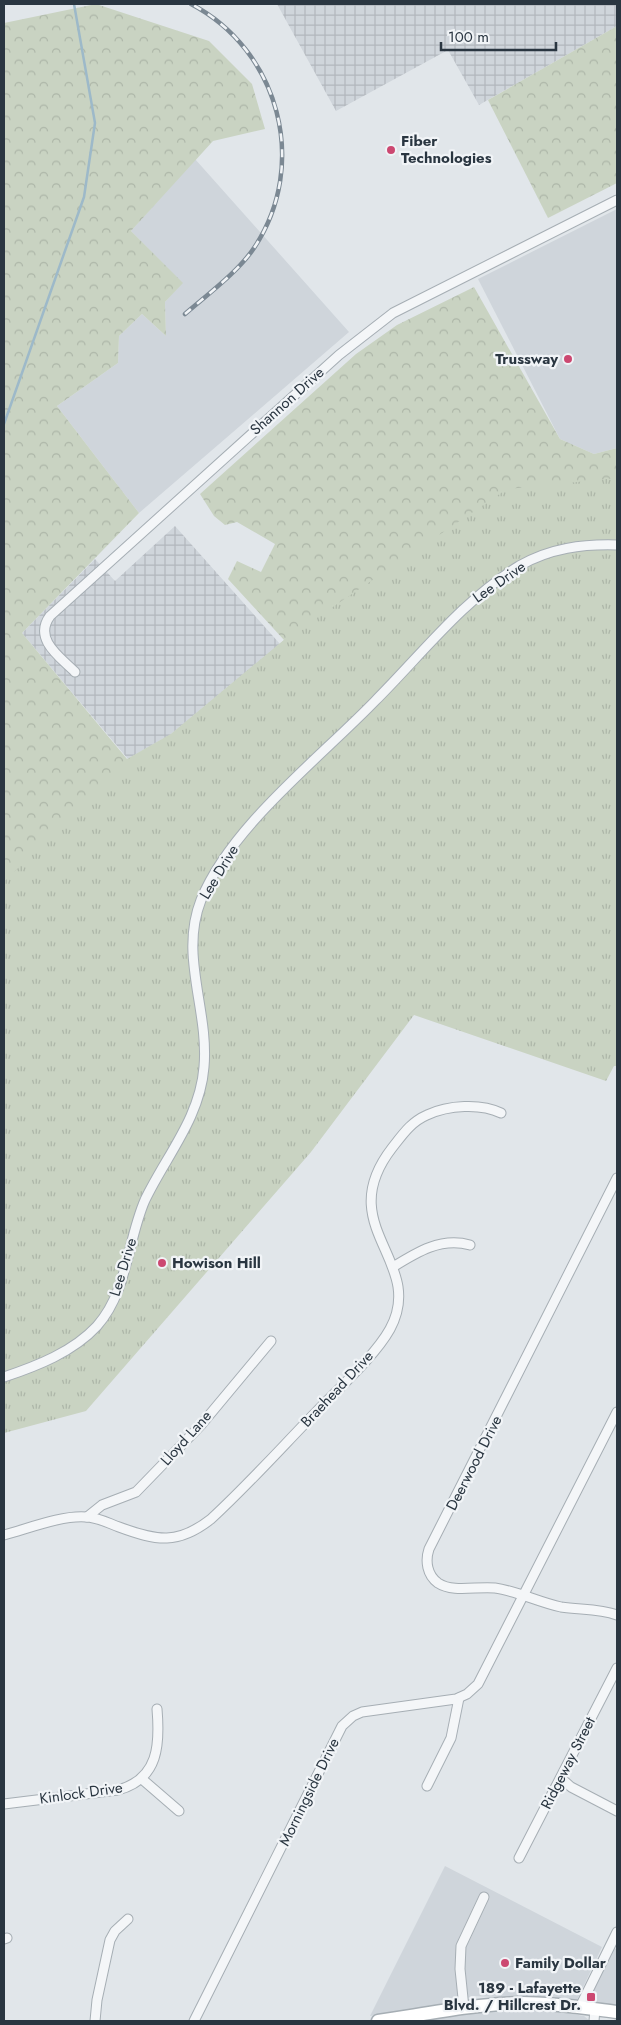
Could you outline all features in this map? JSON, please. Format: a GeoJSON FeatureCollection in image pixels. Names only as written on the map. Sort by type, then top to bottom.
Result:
{"type":"FeatureCollection","features":[{"type":"Feature","properties":{"kind":"main road"},"geometry":{"type":"LineString","coordinates":[[378,2021],[464,2008],[522,2003],[580,2007],[594,2015],[617,2012]]}},
{"type":"Feature","properties":{"kind":"street","name":"Shannon Drive"},"geometry":{"type":"LineString","coordinates":[[75,672],[48,644],[44,631],[50,616],[338,355],[393,313],[617,200]]}},
{"type":"Feature","properties":{"kind":"street","name":"Lee Drive"},"geometry":{"type":"LineString","coordinates":[[4,1377],[42,1362],[84,1339],[104,1318],[118,1291],[146,1200],[183,1134],[198,1099],[205,1066],[205,1048],[192,963],[192,932],[202,898],[210,881],[242,835],[276,798],[376,700],[460,611],[479,595],[520,566],[548,553],[581,546],[617,545]]}},
{"type":"Feature","properties":{"kind":"street","name":"Braehead Drive"},"geometry":{"type":"LineString","coordinates":[[4,1535],[68,1518],[87,1517],[134,1532],[165,1538],[191,1533],[211,1519],[349,1378],[384,1338],[398,1309],[398,1282],[377,1231],[370,1202],[373,1181],[386,1156],[410,1126],[430,1113],[476,1107],[501,1113]]}},
{"type":"Feature","properties":{"kind":"street","name":"Deerwood Drive"},"geometry":{"type":"LineString","coordinates":[[617,1178],[428,1552],[427,1566],[429,1572],[438,1583],[445,1586],[493,1588],[512,1591],[562,1607],[600,1610],[617,1615]]}},
{"type":"Feature","properties":{"kind":"street"},"geometry":{"type":"LineString","coordinates":[[393,1267],[437,1244],[450,1242],[470,1245]]}},
{"type":"Feature","properties":{"kind":"street","name":"Lloyd Lane"},"geometry":{"type":"LineString","coordinates":[[87,1517],[102,1505],[136,1492],[201,1425],[270,1341]]}},
{"type":"Feature","properties":{"kind":"street","name":"Morningside Drive"},"geometry":{"type":"LineString","coordinates":[[194,2021],[342,1726],[353,1716],[367,1710],[458,1698],[467,1694],[478,1684],[617,1412]]}},
{"type":"Feature","properties":{"kind":"street","name":"Ridgeway Street"},"geometry":{"type":"LineString","coordinates":[[519,1858],[562,1779],[617,1668]]}},
{"type":"Feature","properties":{"kind":"street"},"geometry":{"type":"LineString","coordinates":[[427,1786],[451,1738],[458,1698]]}},
{"type":"Feature","properties":{"kind":"street","name":"Kinlock Drive"},"geometry":{"type":"LineString","coordinates":[[4,1804],[118,1790],[142,1779],[151,1768],[156,1753],[159,1723],[157,1708]]}},
{"type":"Feature","properties":{"kind":"street"},"geometry":{"type":"LineString","coordinates":[[142,1779],[179,1811]]}},
{"type":"Feature","properties":{"kind":"street"},"geometry":{"type":"LineString","coordinates":[[562,1779],[571,1786],[617,1811]]}},
{"type":"Feature","properties":{"kind":"street"},"geometry":{"type":"LineString","coordinates":[[464,2008],[460,1969],[461,1946],[484,1897]]}},
{"type":"Feature","properties":{"kind":"street"},"geometry":{"type":"LineString","coordinates":[[95,2021],[97,2000],[110,1940],[115,1931],[128,1919]]}},
{"type":"Feature","properties":{"kind":"street"},"geometry":{"type":"LineString","coordinates":[[580,2007],[617,1932]]}},
{"type":"Feature","properties":{"kind":"shaded area"},"geometry":{"type":"Polygon","coordinates":[[[277,4],[617,4],[617,26],[479,105],[448,50],[336,111],[277,4]]]}},
{"type":"Feature","properties":{"kind":"shaded area"},"geometry":{"type":"Polygon","coordinates":[[[195,159],[349,332],[139,513],[57,406],[118,363],[119,336],[142,314],[166,336],[165,302],[182,283],[131,231],[195,159]]]}},
{"type":"Feature","properties":{"kind":"shaded area","name":"Trussway"},"geometry":{"type":"Polygon","coordinates":[[[617,209],[617,448],[594,454],[560,439],[478,279],[617,209]]]}},
{"type":"Feature","properties":{"kind":"shaded area"},"geometry":{"type":"Polygon","coordinates":[[[175,526],[280,644],[171,734],[128,759],[22,633],[95,559],[115,581],[175,526]]]}},
{"type":"Feature","properties":{"kind":"shaded area"},"geometry":{"type":"Polygon","coordinates":[[[445,1866],[602,1947],[577,2000],[473,1996],[450,2004],[370,2016],[445,1866]]]}},
{"type":"Feature","properties":{"kind":"shaded area"},"geometry":{"type":"Polygon","coordinates":[[[612,1948],[617,1949],[617,2006],[586,2001],[612,1948]]]}},
{"type":"Feature","properties":{"kind":"shaded area"},"geometry":{"type":"Polygon","coordinates":[[[550,2010],[584,2016],[590,2021],[423,2021],[476,2013],[550,2010]]]}},
{"type":"Feature","properties":{"kind":"green space"},"geometry":{"type":"Polygon","coordinates":[[[96,4],[209,41],[252,84],[265,129],[213,141],[131,231],[183,283],[165,302],[166,336],[142,314],[119,336],[118,363],[57,406],[139,513],[22,633],[127,759],[171,734],[284,640],[228,579],[237,561],[261,572],[275,544],[237,522],[225,525],[214,516],[200,494],[356,354],[397,325],[474,287],[560,439],[594,454],[617,448],[617,1047],[307,881],[4,1350],[4,23],[96,4]]]}},
{"type":"Feature","properties":{"kind":"green space"},"geometry":{"type":"Polygon","coordinates":[[[617,26],[617,183],[548,218],[488,100],[617,26]]]}},
{"type":"Feature","properties":{"kind":"green space"},"geometry":{"type":"Polygon","coordinates":[[[617,478],[617,1066],[614,1066],[606,1081],[414,1015],[311,1152],[86,1411],[4,1433],[4,882],[128,759],[171,734],[284,640],[507,489],[617,478]]]}},
{"type":"Feature","properties":{"kind":"waterway"},"geometry":{"type":"LineString","coordinates":[[4,424],[84,197],[95,123],[74,4]]}},
{"type":"Feature","properties":{"kind":"railway"},"geometry":{"type":"LineString","coordinates":[[185,314],[231,274],[254,248],[271,215],[280,181],[282,146],[276,112],[264,79],[246,50],[221,24],[191,4]]}},
{"type":"Feature","properties":{"kind":"place","name":"Fiber Technologies"},"geometry":{"type":"Point","coordinates":[391,150]}},
{"type":"Feature","properties":{"kind":"place","name":"Trussway"},"geometry":{"type":"Point","coordinates":[568,359]}},
{"type":"Feature","properties":{"kind":"place","name":"Howison Hill"},"geometry":{"type":"Point","coordinates":[162,1263]}},
{"type":"Feature","properties":{"kind":"place","name":"Family Dollar"},"geometry":{"type":"Point","coordinates":[505,1963]}},
{"type":"Feature","properties":{"kind":"place","name":"189 - Lafayette Blvd. / Hillcrest Dr."},"geometry":{"type":"Point","coordinates":[591,1997]}}]}
